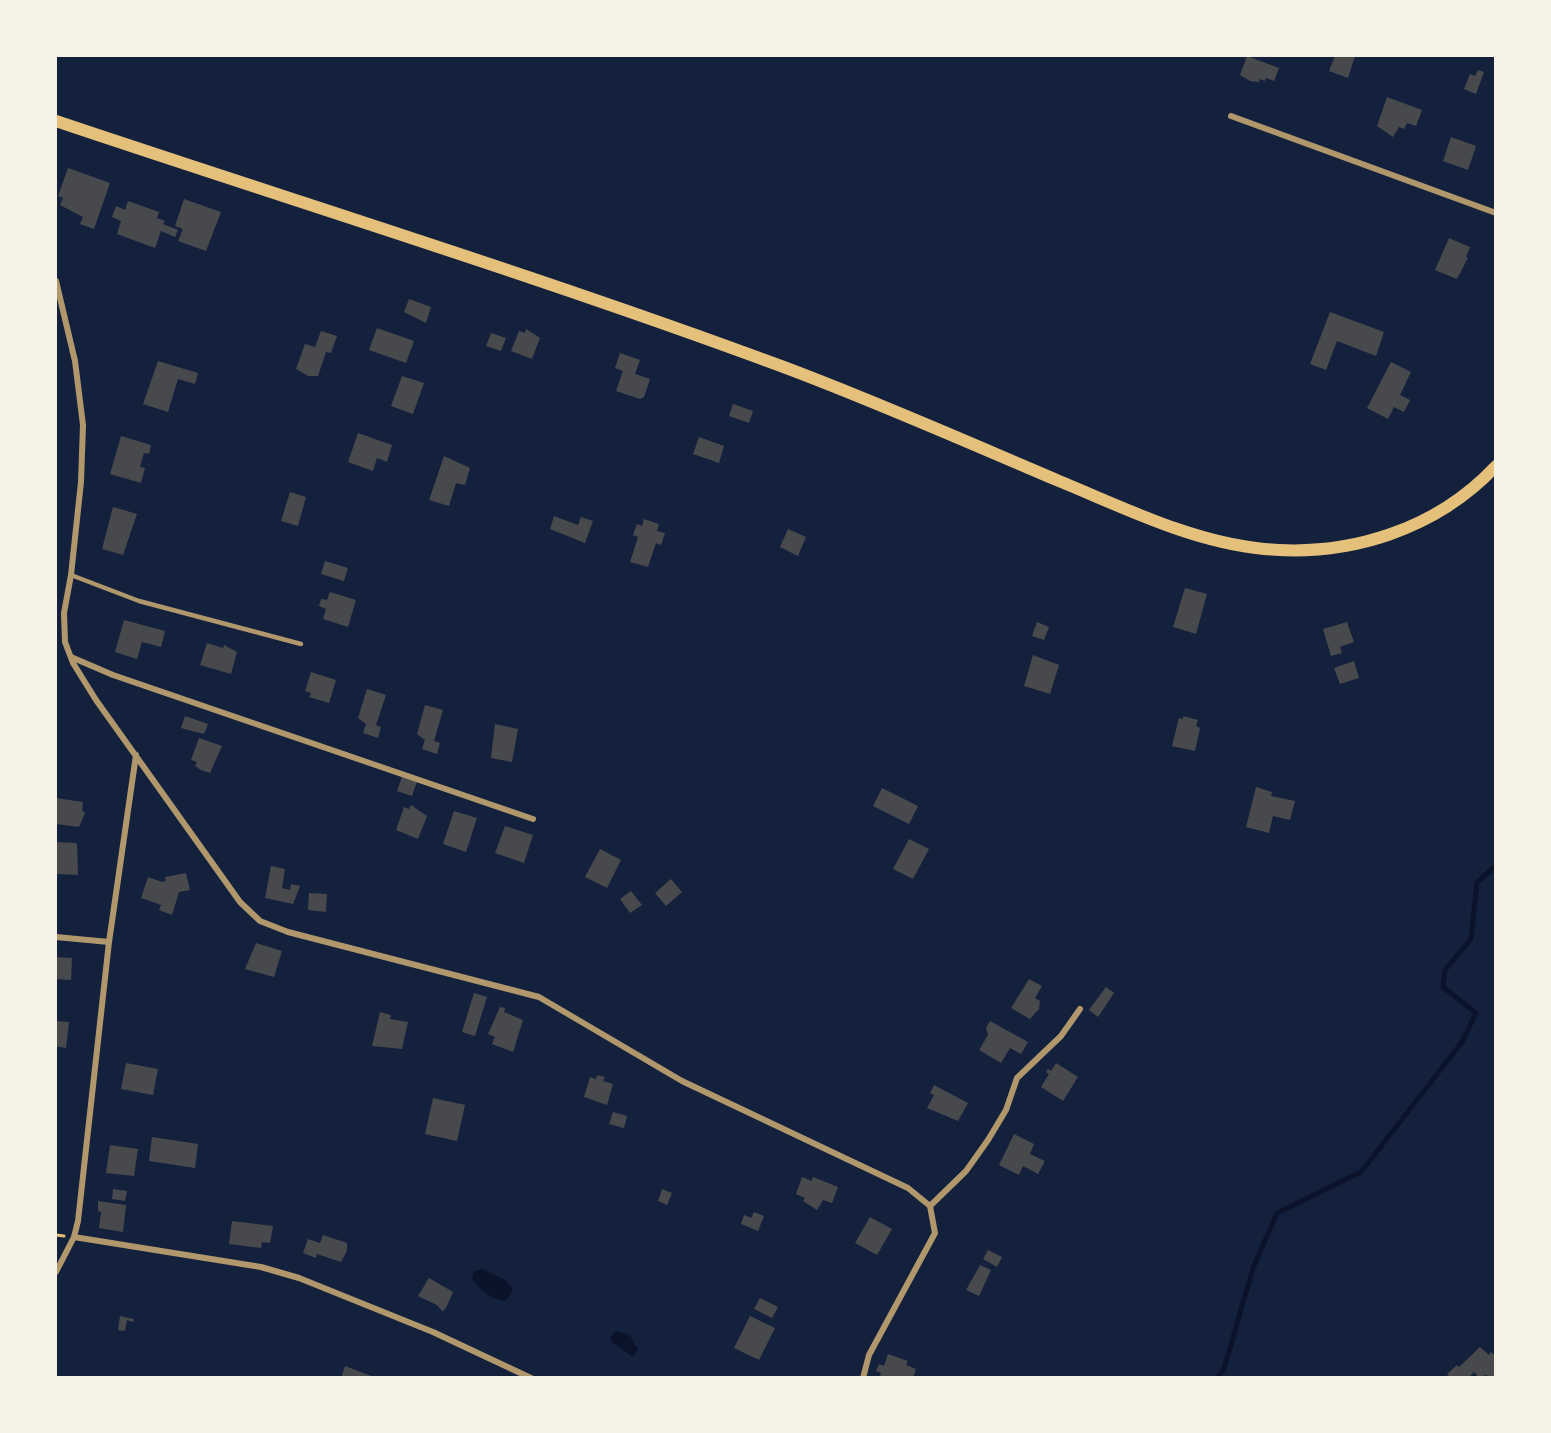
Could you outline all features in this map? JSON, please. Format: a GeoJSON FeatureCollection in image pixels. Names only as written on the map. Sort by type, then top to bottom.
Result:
{"type":"FeatureCollection","features":[{"type":"Feature","properties":{"kind":"main road"},"geometry":{"type":"LineString","coordinates":[[56,121],[599,302],[781,366],[1138,514],[1232,544],[1293,550],[1367,542],[1421,521],[1444,508],[1496,466]]}},
{"type":"Feature","properties":{"kind":"street"},"geometry":{"type":"LineString","coordinates":[[1231,116],[1496,213]]}},
{"type":"Feature","properties":{"kind":"street"},"geometry":{"type":"LineString","coordinates":[[56,282],[75,361],[82,425],[81,482],[71,575],[64,613],[65,642],[70,657],[96,700],[240,902],[260,921],[288,933],[538,997],[682,1081],[908,1188],[930,1206],[935,1233],[869,1355],[863,1377]]}},
{"type":"Feature","properties":{"kind":"street"},"geometry":{"type":"LineString","coordinates":[[70,657],[113,675],[533,819]]}},
{"type":"Feature","properties":{"kind":"street"},"geometry":{"type":"LineString","coordinates":[[56,1272],[74,1237],[109,942],[136,754]]}},
{"type":"Feature","properties":{"kind":"street"},"geometry":{"type":"LineString","coordinates":[[56,937],[109,942]]}},
{"type":"Feature","properties":{"kind":"street"},"geometry":{"type":"LineString","coordinates":[[930,1206],[966,1171],[988,1140],[1006,1110],[1017,1078],[1061,1036],[1080,1009]]}},
{"type":"Feature","properties":{"kind":"street"},"geometry":{"type":"LineString","coordinates":[[74,1237],[261,1268],[299,1278],[433,1332],[531,1377]]}},
{"type":"Feature","properties":{"kind":"lane"},"geometry":{"type":"LineString","coordinates":[[71,575],[139,601],[301,644]]}},
{"type":"Feature","properties":{"kind":"water"},"geometry":{"type":"Polygon","coordinates":[[[483,1269],[505,1280],[513,1289],[506,1301],[491,1297],[475,1283],[472,1278],[474,1271],[483,1269]]]}},
{"type":"Feature","properties":{"kind":"water"},"geometry":{"type":"Polygon","coordinates":[[[616,1331],[629,1334],[638,1349],[633,1357],[613,1343],[610,1337],[616,1331]]]}},
{"type":"Feature","properties":{"kind":"building"},"geometry":{"type":"Polygon","coordinates":[[[1247,56],[1279,68],[1274,81],[1266,78],[1265,81],[1260,79],[1259,82],[1250,81],[1240,75],[1247,56]]]}},
{"type":"Feature","properties":{"kind":"building"},"geometry":{"type":"Polygon","coordinates":[[[1335,56],[1355,56],[1348,78],[1329,71],[1335,56]]]}},
{"type":"Feature","properties":{"kind":"building"},"geometry":{"type":"Polygon","coordinates":[[[1478,70],[1484,72],[1476,94],[1464,89],[1470,74],[1475,76],[1478,70]]]}},
{"type":"Feature","properties":{"kind":"building"},"geometry":{"type":"Polygon","coordinates":[[[1387,97],[1422,110],[1416,126],[1407,123],[1404,129],[1399,127],[1393,137],[1377,126],[1387,97]]]}},
{"type":"Feature","properties":{"kind":"building"},"geometry":{"type":"Polygon","coordinates":[[[1451,137],[1476,146],[1468,170],[1443,161],[1451,137]]]}},
{"type":"Feature","properties":{"kind":"building"},"geometry":{"type":"Polygon","coordinates":[[[68,168],[110,183],[94,229],[80,224],[83,217],[60,205],[63,198],[58,196],[68,168]]]}},
{"type":"Feature","properties":{"kind":"building"},"geometry":{"type":"Polygon","coordinates":[[[184,199],[221,212],[206,251],[178,241],[183,229],[175,226],[184,199]]]}},
{"type":"Feature","properties":{"kind":"building"},"geometry":{"type":"Polygon","coordinates":[[[128,201],[159,212],[157,218],[165,221],[163,224],[178,230],[175,237],[161,231],[155,248],[117,234],[121,221],[112,217],[116,206],[125,210],[128,201]]]}},
{"type":"Feature","properties":{"kind":"building"},"geometry":{"type":"Polygon","coordinates":[[[1449,238],[1470,247],[1466,257],[1468,258],[1457,279],[1435,270],[1449,238]]]}},
{"type":"Feature","properties":{"kind":"building"},"geometry":{"type":"Polygon","coordinates":[[[409,299],[431,307],[426,323],[404,312],[409,299]]]}},
{"type":"Feature","properties":{"kind":"building"},"geometry":{"type":"Polygon","coordinates":[[[1330,312],[1384,332],[1376,356],[1337,341],[1326,370],[1310,364],[1330,312]]]}},
{"type":"Feature","properties":{"kind":"building"},"geometry":{"type":"Polygon","coordinates":[[[377,328],[414,341],[406,363],[369,350],[377,328]]]}},
{"type":"Feature","properties":{"kind":"building"},"geometry":{"type":"Polygon","coordinates":[[[526,329],[540,338],[532,359],[511,351],[519,331],[525,333],[526,329]]]}},
{"type":"Feature","properties":{"kind":"building"},"geometry":{"type":"Polygon","coordinates":[[[321,331],[337,336],[331,353],[326,352],[318,376],[308,376],[296,369],[305,344],[315,347],[321,331]]]}},
{"type":"Feature","properties":{"kind":"building"},"geometry":{"type":"Polygon","coordinates":[[[491,333],[506,338],[501,351],[486,346],[491,333]]]}},
{"type":"Feature","properties":{"kind":"building"},"geometry":{"type":"Polygon","coordinates":[[[620,353],[640,360],[635,374],[650,379],[644,397],[640,399],[616,391],[623,371],[615,368],[620,353]]]}},
{"type":"Feature","properties":{"kind":"building"},"geometry":{"type":"Polygon","coordinates":[[[158,361],[198,373],[195,384],[178,379],[168,412],[143,404],[158,361]]]}},
{"type":"Feature","properties":{"kind":"building"},"geometry":{"type":"Polygon","coordinates":[[[1391,362],[1411,372],[1400,395],[1410,400],[1404,412],[1394,407],[1388,419],[1367,408],[1391,362]]]}},
{"type":"Feature","properties":{"kind":"building"},"geometry":{"type":"Polygon","coordinates":[[[402,376],[424,383],[413,414],[391,406],[402,376]]]}},
{"type":"Feature","properties":{"kind":"building"},"geometry":{"type":"Polygon","coordinates":[[[733,404],[753,411],[749,423],[729,416],[733,404]]]}},
{"type":"Feature","properties":{"kind":"building"},"geometry":{"type":"Polygon","coordinates":[[[358,433],[392,445],[387,462],[377,458],[373,471],[348,462],[358,433]]]}},
{"type":"Feature","properties":{"kind":"building"},"geometry":{"type":"Polygon","coordinates":[[[121,436],[151,445],[149,454],[144,453],[140,467],[145,468],[141,483],[110,474],[121,436]]]}},
{"type":"Feature","properties":{"kind":"building"},"geometry":{"type":"Polygon","coordinates":[[[699,437],[724,446],[719,463],[693,454],[699,437]]]}},
{"type":"Feature","properties":{"kind":"building"},"geometry":{"type":"Polygon","coordinates":[[[444,456],[470,468],[465,485],[456,483],[449,506],[429,500],[444,456]]]}},
{"type":"Feature","properties":{"kind":"building"},"geometry":{"type":"Polygon","coordinates":[[[290,492],[306,497],[298,526],[281,521],[290,492]]]}},
{"type":"Feature","properties":{"kind":"building"},"geometry":{"type":"Polygon","coordinates":[[[113,507],[137,514],[123,555],[102,549],[113,507]]]}},
{"type":"Feature","properties":{"kind":"building"},"geometry":{"type":"Polygon","coordinates":[[[554,516],[578,525],[581,517],[593,521],[585,543],[550,529],[554,516]]]}},
{"type":"Feature","properties":{"kind":"building"},"geometry":{"type":"Polygon","coordinates":[[[644,519],[659,524],[657,531],[665,533],[661,545],[656,543],[648,567],[630,562],[638,537],[633,535],[637,524],[642,526],[644,519]]]}},
{"type":"Feature","properties":{"kind":"building"},"geometry":{"type":"Polygon","coordinates":[[[788,529],[806,537],[798,556],[780,547],[788,529]]]}},
{"type":"Feature","properties":{"kind":"building"},"geometry":{"type":"Polygon","coordinates":[[[325,561],[348,568],[344,581],[321,574],[325,561]]]}},
{"type":"Feature","properties":{"kind":"building"},"geometry":{"type":"Polygon","coordinates":[[[1185,588],[1207,594],[1196,634],[1173,627],[1185,588]]]}},
{"type":"Feature","properties":{"kind":"building"},"geometry":{"type":"Polygon","coordinates":[[[330,592],[356,600],[348,627],[323,619],[326,609],[319,606],[321,599],[327,600],[330,592]]]}},
{"type":"Feature","properties":{"kind":"building"},"geometry":{"type":"Polygon","coordinates":[[[124,620],[165,631],[161,647],[142,642],[137,659],[115,652],[124,620]]]}},
{"type":"Feature","properties":{"kind":"building"},"geometry":{"type":"Polygon","coordinates":[[[1037,622],[1049,627],[1044,640],[1032,636],[1037,622]]]}},
{"type":"Feature","properties":{"kind":"building"},"geometry":{"type":"Polygon","coordinates":[[[1347,622],[1354,642],[1340,647],[1342,653],[1331,656],[1323,629],[1347,622]]]}},
{"type":"Feature","properties":{"kind":"building"},"geometry":{"type":"Polygon","coordinates":[[[207,643],[223,648],[224,645],[237,652],[231,674],[200,665],[207,643]]]}},
{"type":"Feature","properties":{"kind":"building"},"geometry":{"type":"Polygon","coordinates":[[[1033,655],[1059,665],[1050,694],[1024,686],[1033,655]]]}},
{"type":"Feature","properties":{"kind":"building"},"geometry":{"type":"Polygon","coordinates":[[[1354,661],[1359,678],[1340,684],[1334,668],[1354,661]]]}},
{"type":"Feature","properties":{"kind":"building"},"geometry":{"type":"Polygon","coordinates":[[[311,672],[336,680],[329,703],[309,697],[311,693],[305,691],[311,672]]]}},
{"type":"Feature","properties":{"kind":"building"},"geometry":{"type":"Polygon","coordinates":[[[367,689],[386,695],[376,725],[381,727],[378,738],[363,733],[366,724],[358,718],[367,689]]]}},
{"type":"Feature","properties":{"kind":"building"},"geometry":{"type":"Polygon","coordinates":[[[425,705],[443,710],[434,741],[440,743],[437,754],[422,749],[425,740],[417,734],[425,705]]]}},
{"type":"Feature","properties":{"kind":"building"},"geometry":{"type":"Polygon","coordinates":[[[185,716],[208,724],[204,734],[181,728],[185,716]]]}},
{"type":"Feature","properties":{"kind":"building"},"geometry":{"type":"Polygon","coordinates":[[[1183,716],[1198,720],[1196,726],[1200,728],[1195,751],[1172,746],[1179,718],[1183,719],[1183,716]]]}},
{"type":"Feature","properties":{"kind":"building"},"geometry":{"type":"Polygon","coordinates":[[[495,724],[518,729],[512,762],[491,758],[495,724]]]}},
{"type":"Feature","properties":{"kind":"building"},"geometry":{"type":"Polygon","coordinates":[[[199,738],[222,746],[210,773],[195,766],[197,762],[191,760],[199,738]]]}},
{"type":"Feature","properties":{"kind":"building"},"geometry":{"type":"Polygon","coordinates":[[[402,777],[417,782],[412,796],[397,791],[402,777]]]}},
{"type":"Feature","properties":{"kind":"building"},"geometry":{"type":"Polygon","coordinates":[[[1256,787],[1272,792],[1271,796],[1295,801],[1290,820],[1273,816],[1269,833],[1246,827],[1256,787]]]}},
{"type":"Feature","properties":{"kind":"building"},"geometry":{"type":"Polygon","coordinates":[[[882,788],[918,806],[909,824],[873,806],[882,788]]]}},
{"type":"Feature","properties":{"kind":"building"},"geometry":{"type":"Polygon","coordinates":[[[56,798],[83,802],[82,810],[85,813],[79,827],[56,824],[56,798]]]}},
{"type":"Feature","properties":{"kind":"building"},"geometry":{"type":"Polygon","coordinates":[[[411,805],[427,816],[418,839],[396,830],[404,807],[409,809],[411,805]]]}},
{"type":"Feature","properties":{"kind":"building"},"geometry":{"type":"Polygon","coordinates":[[[454,811],[477,818],[466,852],[443,844],[454,811]]]}},
{"type":"Feature","properties":{"kind":"building"},"geometry":{"type":"Polygon","coordinates":[[[505,826],[533,835],[524,863],[495,853],[505,826]]]}},
{"type":"Feature","properties":{"kind":"building"},"geometry":{"type":"Polygon","coordinates":[[[909,839],[929,849],[913,879],[893,869],[909,839]]]}},
{"type":"Feature","properties":{"kind":"building"},"geometry":{"type":"Polygon","coordinates":[[[56,842],[77,843],[78,875],[56,874],[56,842]]]}},
{"type":"Feature","properties":{"kind":"building"},"geometry":{"type":"Polygon","coordinates":[[[600,849],[621,860],[607,888],[585,877],[600,849]]]}},
{"type":"Feature","properties":{"kind":"building"},"geometry":{"type":"Polygon","coordinates":[[[271,866],[285,869],[282,888],[290,890],[291,884],[300,886],[293,904],[265,898],[271,866]]]}},
{"type":"Feature","properties":{"kind":"building"},"geometry":{"type":"Polygon","coordinates":[[[186,873],[190,890],[179,892],[172,915],[159,910],[161,905],[141,898],[148,877],[162,882],[166,881],[165,877],[186,873]]]}},
{"type":"Feature","properties":{"kind":"building"},"geometry":{"type":"Polygon","coordinates":[[[671,879],[682,892],[666,906],[655,893],[671,879]]]}},
{"type":"Feature","properties":{"kind":"building"},"geometry":{"type":"Polygon","coordinates":[[[631,891],[642,905],[630,913],[620,899],[631,891]]]}},
{"type":"Feature","properties":{"kind":"building"},"geometry":{"type":"Polygon","coordinates":[[[309,893],[327,894],[326,912],[308,910],[309,893]]]}},
{"type":"Feature","properties":{"kind":"building"},"geometry":{"type":"Polygon","coordinates":[[[256,943],[282,951],[274,977],[245,969],[256,943]]]}},
{"type":"Feature","properties":{"kind":"building"},"geometry":{"type":"Polygon","coordinates":[[[56,957],[72,958],[71,980],[56,979],[56,957]]]}},
{"type":"Feature","properties":{"kind":"building"},"geometry":{"type":"Polygon","coordinates":[[[1029,979],[1042,986],[1035,998],[1040,1001],[1039,1009],[1030,1019],[1011,1008],[1029,979]]]}},
{"type":"Feature","properties":{"kind":"building"},"geometry":{"type":"Polygon","coordinates":[[[1106,987],[1114,993],[1098,1017],[1089,1010],[1106,987]]]}},
{"type":"Feature","properties":{"kind":"building"},"geometry":{"type":"Polygon","coordinates":[[[474,993],[487,997],[475,1036],[462,1032],[474,993]]]}},
{"type":"Feature","properties":{"kind":"building"},"geometry":{"type":"Polygon","coordinates":[[[500,1007],[505,1008],[504,1012],[523,1020],[513,1052],[492,1044],[495,1037],[488,1034],[500,1007]]]}},
{"type":"Feature","properties":{"kind":"building"},"geometry":{"type":"Polygon","coordinates":[[[380,1012],[391,1015],[390,1019],[408,1022],[402,1049],[372,1046],[380,1012]]]}},
{"type":"Feature","properties":{"kind":"building"},"geometry":{"type":"Polygon","coordinates":[[[56,1021],[69,1022],[66,1048],[56,1046],[56,1021]]]}},
{"type":"Feature","properties":{"kind":"building"},"geometry":{"type":"Polygon","coordinates":[[[990,1021],[1028,1042],[1021,1054],[1010,1048],[1001,1063],[979,1050],[988,1035],[986,1028],[990,1021]]]}},
{"type":"Feature","properties":{"kind":"building"},"geometry":{"type":"Polygon","coordinates":[[[126,1063],[158,1069],[153,1095],[121,1089],[126,1063]]]}},
{"type":"Feature","properties":{"kind":"building"},"geometry":{"type":"Polygon","coordinates":[[[1056,1063],[1078,1077],[1063,1101],[1041,1087],[1049,1074],[1046,1072],[1048,1069],[1051,1071],[1056,1063]]]}},
{"type":"Feature","properties":{"kind":"building"},"geometry":{"type":"Polygon","coordinates":[[[597,1075],[605,1077],[603,1081],[613,1084],[607,1105],[584,1097],[590,1077],[596,1079],[597,1075]]]}},
{"type":"Feature","properties":{"kind":"building"},"geometry":{"type":"Polygon","coordinates":[[[934,1085],[968,1103],[958,1121],[927,1108],[934,1095],[930,1093],[934,1085]]]}},
{"type":"Feature","properties":{"kind":"building"},"geometry":{"type":"Polygon","coordinates":[[[433,1098],[465,1105],[457,1141],[425,1134],[433,1098]]]}},
{"type":"Feature","properties":{"kind":"building"},"geometry":{"type":"Polygon","coordinates":[[[613,1112],[627,1116],[624,1128],[609,1124],[613,1112]]]}},
{"type":"Feature","properties":{"kind":"building"},"geometry":{"type":"Polygon","coordinates":[[[1014,1134],[1034,1144],[1030,1154],[1045,1161],[1038,1174],[1023,1166],[1019,1175],[999,1165],[1014,1134]]]}},
{"type":"Feature","properties":{"kind":"building"},"geometry":{"type":"Polygon","coordinates":[[[152,1137],[198,1144],[195,1168],[149,1161],[152,1137]]]}},
{"type":"Feature","properties":{"kind":"building"},"geometry":{"type":"Polygon","coordinates":[[[110,1145],[138,1149],[134,1176],[106,1173],[110,1145]]]}},
{"type":"Feature","properties":{"kind":"building"},"geometry":{"type":"Polygon","coordinates":[[[802,1177],[812,1181],[813,1177],[838,1187],[832,1203],[823,1200],[817,1210],[803,1201],[805,1198],[796,1194],[802,1177]]]}},
{"type":"Feature","properties":{"kind":"building"},"geometry":{"type":"Polygon","coordinates":[[[113,1189],[127,1191],[125,1201],[112,1199],[113,1189]]]}},
{"type":"Feature","properties":{"kind":"building"},"geometry":{"type":"Polygon","coordinates":[[[662,1189],[672,1193],[667,1205],[658,1201],[662,1189]]]}},
{"type":"Feature","properties":{"kind":"building"},"geometry":{"type":"Polygon","coordinates":[[[98,1201],[126,1205],[123,1232],[99,1228],[101,1212],[98,1211],[98,1201]]]}},
{"type":"Feature","properties":{"kind":"building"},"geometry":{"type":"Polygon","coordinates":[[[754,1212],[764,1216],[758,1231],[741,1224],[744,1215],[751,1218],[754,1212]]]}},
{"type":"Feature","properties":{"kind":"building"},"geometry":{"type":"Polygon","coordinates":[[[870,1217],[892,1229],[877,1255],[855,1243],[870,1217]]]}},
{"type":"Feature","properties":{"kind":"building"},"geometry":{"type":"Polygon","coordinates":[[[232,1221],[273,1226],[270,1243],[262,1242],[261,1248],[229,1244],[232,1221]]]}},
{"type":"Feature","properties":{"kind":"building"},"geometry":{"type":"Polygon","coordinates":[[[323,1235],[347,1243],[347,1251],[341,1262],[317,1254],[316,1258],[303,1253],[308,1239],[320,1243],[323,1235]]]}},
{"type":"Feature","properties":{"kind":"building"},"geometry":{"type":"Polygon","coordinates":[[[988,1250],[1002,1257],[997,1267],[983,1259],[988,1250]]]}},
{"type":"Feature","properties":{"kind":"building"},"geometry":{"type":"Polygon","coordinates":[[[980,1265],[991,1270],[979,1296],[966,1290],[980,1265]]]}},
{"type":"Feature","properties":{"kind":"building"},"geometry":{"type":"Polygon","coordinates":[[[429,1278],[453,1292],[445,1310],[442,1311],[437,1305],[418,1296],[429,1278]]]}},
{"type":"Feature","properties":{"kind":"building"},"geometry":{"type":"Polygon","coordinates":[[[760,1298],[778,1307],[772,1318],[754,1309],[760,1298]]]}},
{"type":"Feature","properties":{"kind":"building"},"geometry":{"type":"Polygon","coordinates":[[[120,1316],[134,1319],[133,1322],[127,1320],[125,1331],[118,1330],[120,1316]]]}},
{"type":"Feature","properties":{"kind":"building"},"geometry":{"type":"Polygon","coordinates":[[[750,1316],[775,1328],[759,1360],[734,1348],[750,1316]]]}},
{"type":"Feature","properties":{"kind":"building"},"geometry":{"type":"Polygon","coordinates":[[[1480,1347],[1489,1355],[1491,1352],[1496,1356],[1496,1378],[1485,1375],[1479,1378],[1474,1372],[1468,1378],[1451,1378],[1447,1374],[1457,1365],[1459,1367],[1480,1347]]]}},
{"type":"Feature","properties":{"kind":"building"},"geometry":{"type":"Polygon","coordinates":[[[888,1354],[908,1361],[906,1365],[916,1369],[913,1378],[879,1378],[881,1373],[876,1371],[879,1364],[884,1366],[888,1354]]]}},
{"type":"Feature","properties":{"kind":"building"},"geometry":{"type":"Polygon","coordinates":[[[345,1366],[374,1377],[374,1378],[341,1378],[345,1366]]]}},
{"type":"Feature","properties":{"kind":"waterway"},"geometry":{"type":"LineString","coordinates":[[1217,1378],[1224,1369],[1253,1268],[1277,1213],[1361,1172],[1462,1042],[1476,1013],[1443,987],[1445,970],[1471,939],[1477,882],[1496,866]]}}]}
